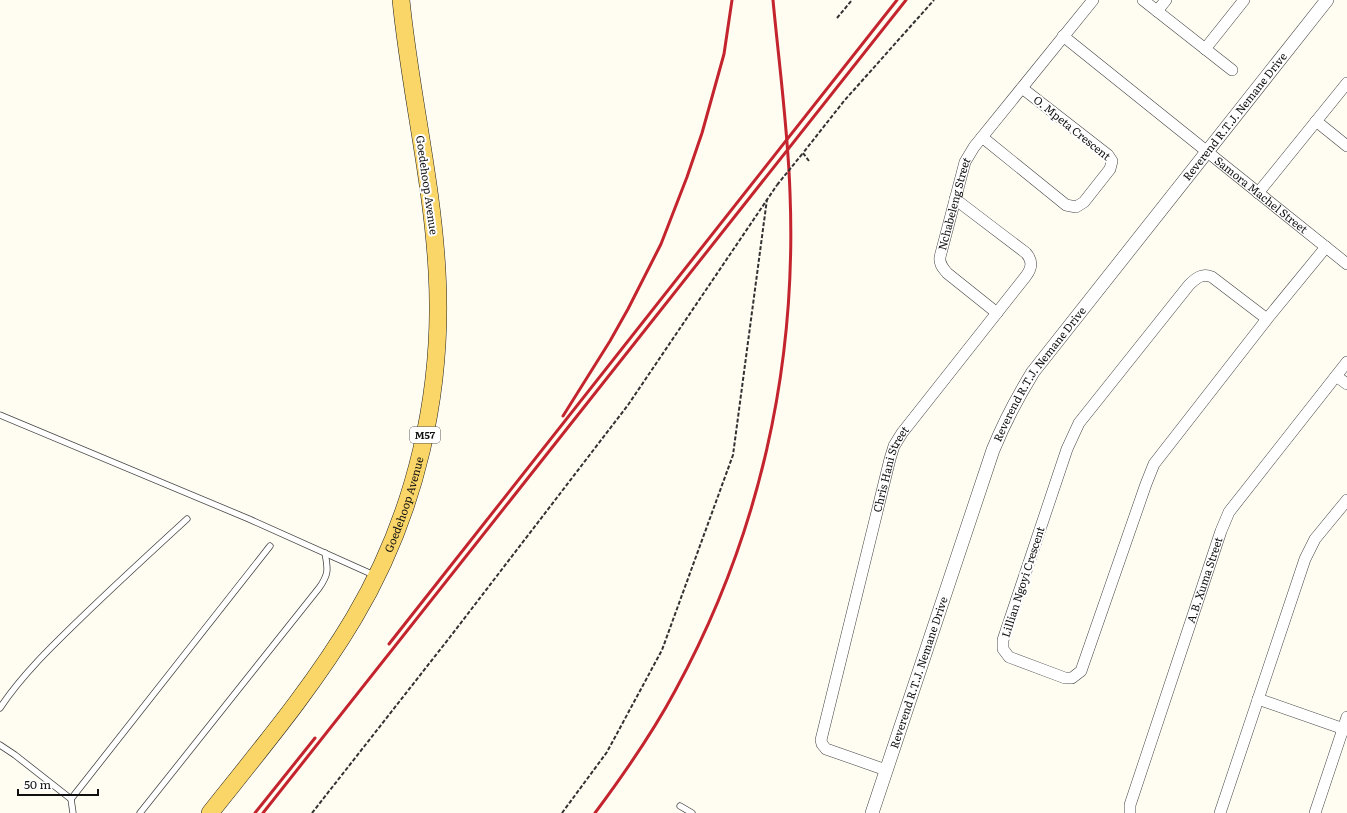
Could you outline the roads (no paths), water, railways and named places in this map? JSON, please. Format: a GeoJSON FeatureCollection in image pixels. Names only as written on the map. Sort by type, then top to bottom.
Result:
{"type":"FeatureCollection","features":[{"type":"Feature","properties":{"kind":"main road","name":"Goedehoop Avenue"},"geometry":{"type":"LineString","coordinates":[[210,813],[297,701],[329,657],[362,603],[383,563],[396,533],[414,481],[422,447],[434,380],[439,322],[437,271],[434,229],[406,49],[400,0]]}},
{"type":"Feature","properties":{"kind":"street","name":"Nchabeleng Street"},"geometry":{"type":"LineString","coordinates":[[997,313],[948,273],[940,263],[940,257],[965,162],[974,147],[1093,0]]}},
{"type":"Feature","properties":{"kind":"street"},"geometry":{"type":"LineString","coordinates":[[1143,0],[1232,70]]}},
{"type":"Feature","properties":{"kind":"street"},"geometry":{"type":"LineString","coordinates":[[1157,11],[1166,0]]}},
{"type":"Feature","properties":{"kind":"street"},"geometry":{"type":"LineString","coordinates":[[1205,49],[1244,0]]}},
{"type":"Feature","properties":{"kind":"street","name":"Reverend R.T.J. Nemane Drive"},"geometry":{"type":"LineString","coordinates":[[872,813],[993,450],[1007,417],[1033,372],[1327,0]]}},
{"type":"Feature","properties":{"kind":"street","name":"Samora Machel Street"},"geometry":{"type":"LineString","coordinates":[[1063,36],[1347,264]]}},
{"type":"Feature","properties":{"kind":"street"},"geometry":{"type":"LineString","coordinates":[[1258,192],[1347,83]]}},
{"type":"Feature","properties":{"kind":"street","name":"O. Mpeta Crescent"},"geometry":{"type":"LineString","coordinates":[[982,137],[1066,205],[1076,207],[1084,202],[1110,169],[1112,161],[1108,155],[1022,88]]}},
{"type":"Feature","properties":{"kind":"street"},"geometry":{"type":"LineString","coordinates":[[1316,121],[1347,146]]}},
{"type":"Feature","properties":{"kind":"street","name":"Chris Hani Street"},"geometry":{"type":"LineString","coordinates":[[886,770],[826,749],[822,744],[821,737],[894,446],[907,426],[1029,272],[1031,265],[1031,260],[1026,253],[955,199]]}},
{"type":"Feature","properties":{"kind":"street","name":"Lillian Ngoyi Crescent"},"geometry":{"type":"LineString","coordinates":[[1267,319],[1212,277],[1204,275],[1199,276],[1189,285],[1079,422],[1072,434],[1003,640],[1003,649],[1009,657],[1065,678],[1072,678],[1081,671],[1154,464],[1267,319],[1326,247]]}},
{"type":"Feature","properties":{"kind":"street","name":"A.B. Xuma Street"},"geometry":{"type":"LineString","coordinates":[[1130,813],[1130,805],[1221,531],[1229,512],[1347,362]]}},
{"type":"Feature","properties":{"kind":"street"},"geometry":{"type":"LineString","coordinates":[[1336,376],[1347,384]]}},
{"type":"Feature","properties":{"kind":"street"},"geometry":{"type":"LineString","coordinates":[[1220,813],[1305,559],[1310,548],[1321,532],[1347,500]]}},
{"type":"Feature","properties":{"kind":"street"},"geometry":{"type":"LineString","coordinates":[[1258,699],[1345,729]]}},
{"type":"Feature","properties":{"kind":"street"},"geometry":{"type":"LineString","coordinates":[[1315,813],[1345,729],[1347,717]]}},
{"type":"Feature","properties":{"kind":"lane"},"geometry":{"type":"LineString","coordinates":[[0,414],[256,522],[376,576]]}},
{"type":"Feature","properties":{"kind":"lane"},"geometry":{"type":"LineString","coordinates":[[0,708],[22,679],[61,638],[119,581],[187,519]]}},
{"type":"Feature","properties":{"kind":"lane"},"geometry":{"type":"LineString","coordinates":[[71,799],[270,546]]}},
{"type":"Feature","properties":{"kind":"lane"},"geometry":{"type":"LineString","coordinates":[[140,813],[319,588],[327,575],[328,569],[325,554]]}},
{"type":"Feature","properties":{"kind":"lane"},"geometry":{"type":"LineString","coordinates":[[0,746],[15,755],[71,799],[74,813]]}},
{"type":"Feature","properties":{"kind":"lane"},"geometry":{"type":"LineString","coordinates":[[680,806],[692,813]]}},
{"type":"Feature","properties":{"kind":"railway"},"geometry":{"type":"LineString","coordinates":[[563,416],[610,341],[661,244],[702,133],[724,54],[732,0]]}},
{"type":"Feature","properties":{"kind":"railway"},"geometry":{"type":"LineString","coordinates":[[595,813],[627,769],[657,723],[704,633],[729,573],[750,512],[767,450],[779,387],[787,323],[791,258],[790,193],[787,145],[773,0]]}},
{"type":"Feature","properties":{"kind":"railway"},"geometry":{"type":"LineString","coordinates":[[389,644],[897,0]]}},
{"type":"Feature","properties":{"kind":"railway"},"geometry":{"type":"LineString","coordinates":[[263,813],[906,0]]}},
{"type":"Feature","properties":{"kind":"railway"},"geometry":{"type":"LineString","coordinates":[[255,813],[315,738]]}}]}
